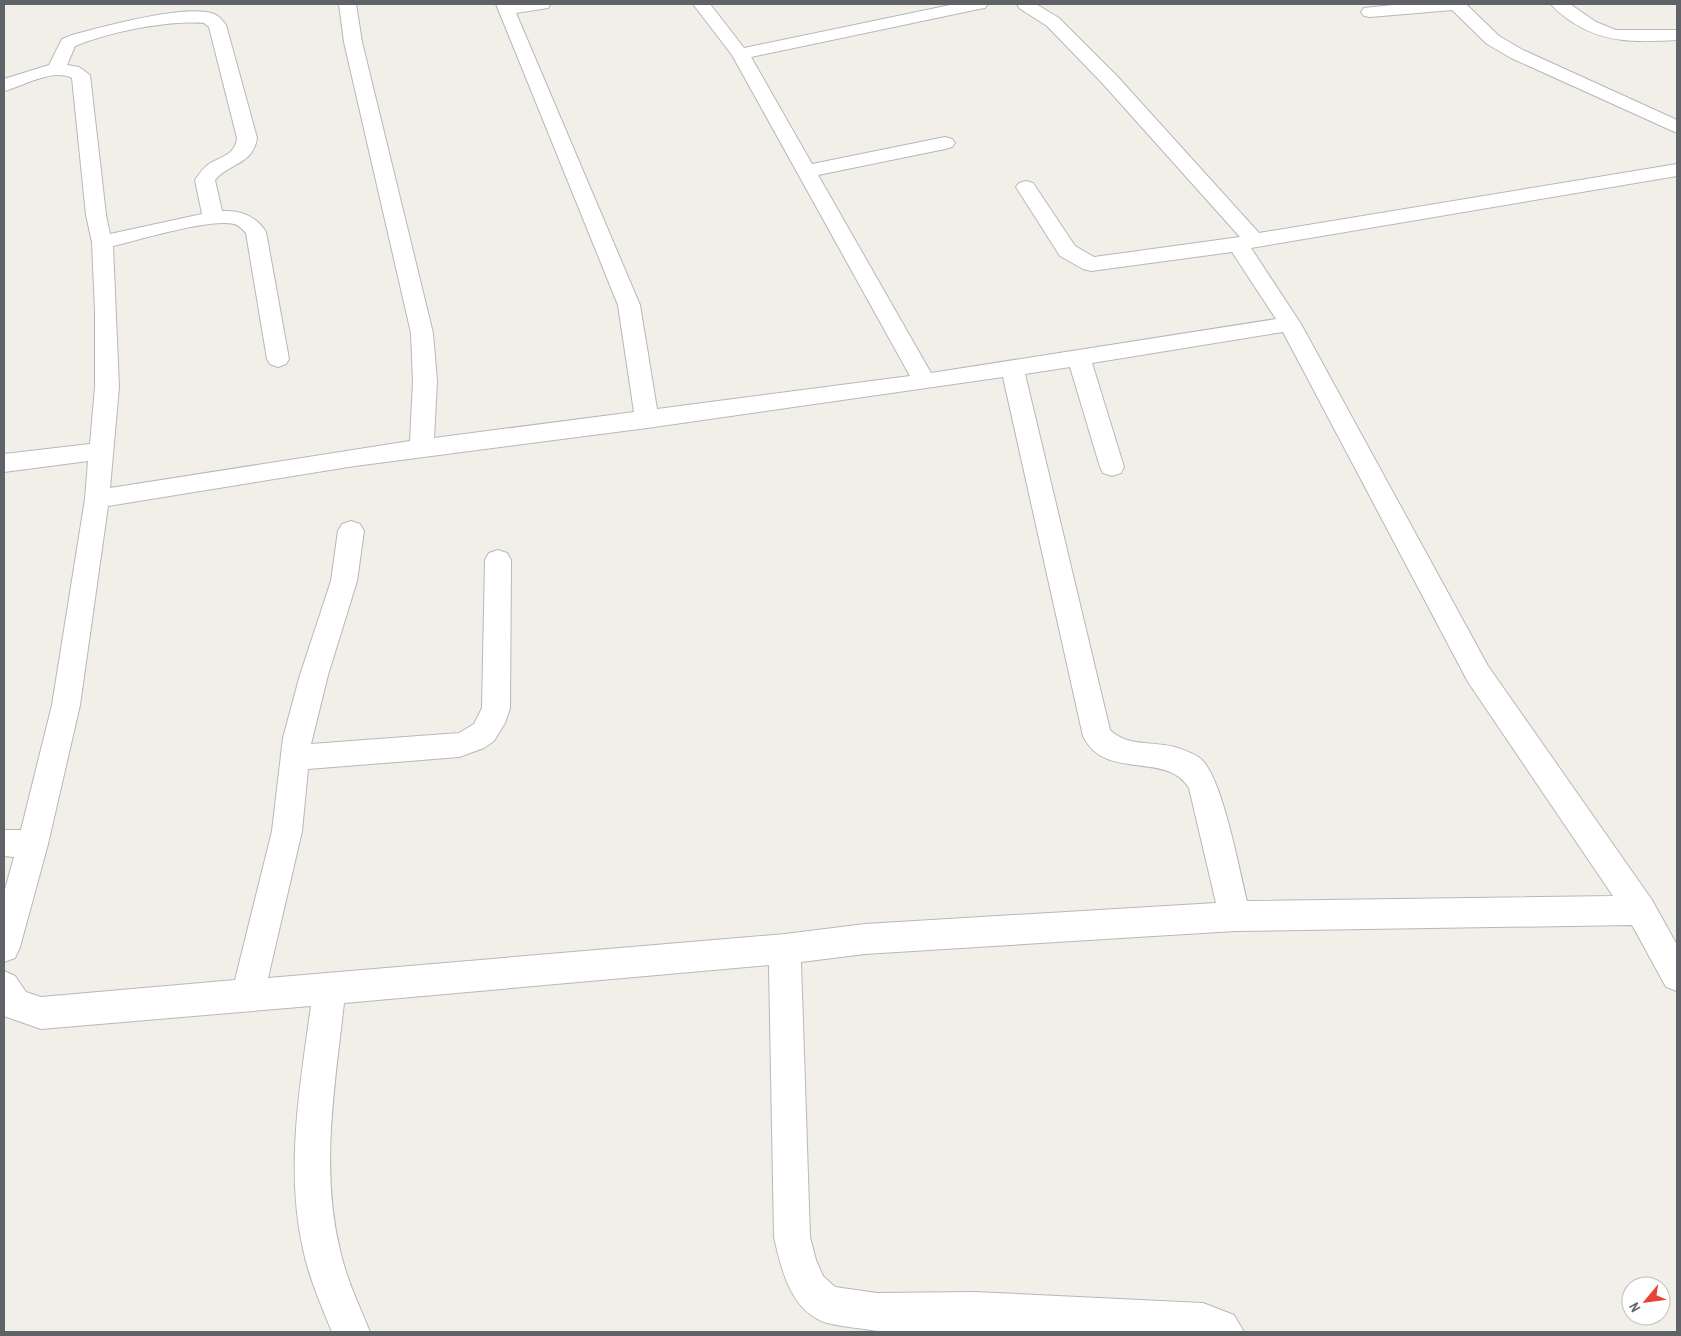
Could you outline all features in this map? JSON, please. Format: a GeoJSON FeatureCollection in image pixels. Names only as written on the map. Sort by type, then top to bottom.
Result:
{"type":"FeatureCollection","features":[{"type":"Feature","properties":{"kind":"street"},"geometry":{"type":"LineString","coordinates":[[348,4],[353,42],[422,333],[425,380],[422,449]]}},
{"type":"Feature","properties":{"kind":"street"},"geometry":{"type":"LineString","coordinates":[[542,4],[505,6],[629,304],[647,420]]}},
{"type":"Feature","properties":{"kind":"street"},"geometry":{"type":"LineString","coordinates":[[701,4],[740,54],[925,382]]}},
{"type":"Feature","properties":{"kind":"street"},"geometry":{"type":"LineString","coordinates":[[740,54],[927,9],[979,4]]}},
{"type":"Feature","properties":{"kind":"street"},"geometry":{"type":"LineString","coordinates":[[1025,4],[1053,22],[1110,80],[1246,242],[1478,674],[1641,910],[1677,976]]}},
{"type":"Feature","properties":{"kind":"street"},"geometry":{"type":"LineString","coordinates":[[1370,12],[1456,4],[1493,40],[1517,54],[1677,127]]}},
{"type":"Feature","properties":{"kind":"street"},"geometry":{"type":"LineString","coordinates":[[1560,4],[1590,28],[1605,34],[1629,37],[1677,35]]}},
{"type":"Feature","properties":{"kind":"street"},"geometry":{"type":"LineString","coordinates":[[56,70],[68,43],[91,34],[190,18],[209,18],[217,25],[247,138],[247,148],[243,155],[215,168],[205,180],[213,218]]}},
{"type":"Feature","properties":{"kind":"street"},"geometry":{"type":"LineString","coordinates":[[4,85],[56,70],[75,70],[81,75],[96,215],[102,242],[107,387],[97,499],[66,705],[18,844],[4,947]]}},
{"type":"Feature","properties":{"kind":"street"},"geometry":{"type":"LineString","coordinates":[[806,171],[945,143]]}},
{"type":"Feature","properties":{"kind":"street"},"geometry":{"type":"LineString","coordinates":[[1026,187],[1067,250],[1090,264],[1246,242],[1677,170]]}},
{"type":"Feature","properties":{"kind":"street"},"geometry":{"type":"LineString","coordinates":[[102,242],[213,218],[239,218],[248,223],[256,232],[278,359]]}},
{"type":"Feature","properties":{"kind":"street"},"geometry":{"type":"LineString","coordinates":[[97,499],[355,457],[925,382],[1290,324]]}},
{"type":"Feature","properties":{"kind":"street"},"geometry":{"type":"LineString","coordinates":[[1079,358],[1112,467]]}},
{"type":"Feature","properties":{"kind":"street"},"geometry":{"type":"LineString","coordinates":[[1012,368],[1097,736],[1104,744],[1115,750],[1176,760],[1186,764],[1196,773],[1203,785],[1235,916]]}},
{"type":"Feature","properties":{"kind":"street"},"geometry":{"type":"LineString","coordinates":[[4,462],[101,451]]}},
{"type":"Feature","properties":{"kind":"street"},"geometry":{"type":"LineString","coordinates":[[248,995],[287,831],[297,738],[314,675],[344,581],[351,531]]}},
{"type":"Feature","properties":{"kind":"street"},"geometry":{"type":"LineString","coordinates":[[296,758],[459,745],[478,738],[490,727],[496,708],[498,560]]}},
{"type":"Feature","properties":{"kind":"street"},"geometry":{"type":"LineString","coordinates":[[4,987],[15,1005],[41,1013],[785,949],[865,939],[1235,916],[1641,910]]}},
{"type":"Feature","properties":{"kind":"street"},"geometry":{"type":"LineString","coordinates":[[785,949],[792,1237],[798,1262],[810,1289],[827,1304],[878,1312],[897,1322],[974,1311],[1203,1322],[1221,1328],[1225,1332]]}},
{"type":"Feature","properties":{"kind":"street"},"geometry":{"type":"LineString","coordinates":[[329,989],[315,1113],[314,1192],[319,1239],[335,1295],[351,1332]]}}]}
